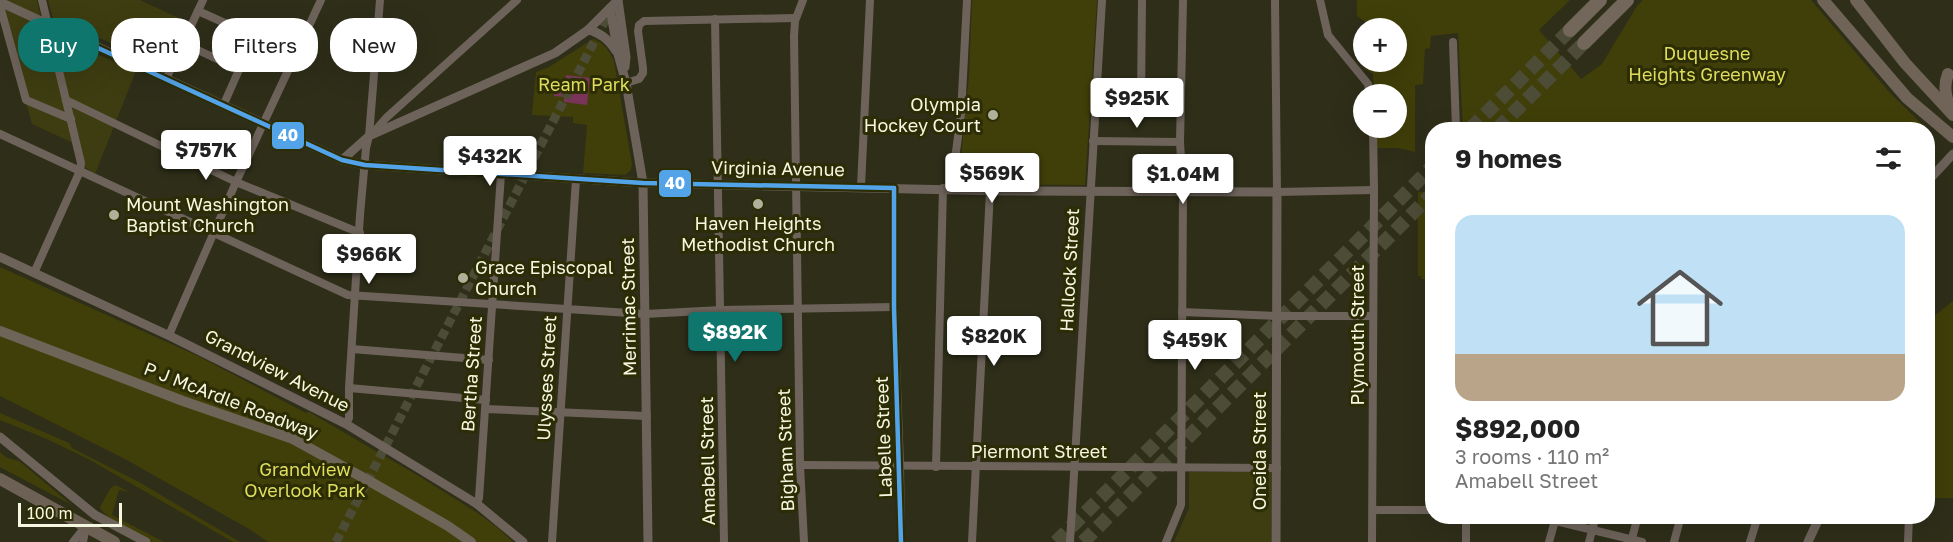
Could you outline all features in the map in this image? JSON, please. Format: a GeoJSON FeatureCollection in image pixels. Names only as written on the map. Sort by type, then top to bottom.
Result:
{"type":"FeatureCollection","features":[{"type":"Feature","properties":{"kind":"highway"},"geometry":{"type":"LineString","coordinates":[[1570,30],[1600,0]]}},
{"type":"Feature","properties":{"kind":"highway"},"geometry":{"type":"LineString","coordinates":[[1584,43],[1627,0]]}},
{"type":"Feature","properties":{"kind":"highway"},"geometry":{"type":"LineString","coordinates":[[1823,0],[1907,98],[1953,137]]}},
{"type":"Feature","properties":{"kind":"highway"},"geometry":{"type":"LineString","coordinates":[[1856,0],[1917,78],[1953,115]]}},
{"type":"Feature","properties":{"kind":"highway"},"geometry":{"type":"LineString","coordinates":[[1865,0],[1879,30]]}},
{"type":"Feature","properties":{"kind":"highway"},"geometry":{"type":"LineString","coordinates":[[1917,78],[1936,78],[1951,71]]}},
{"type":"Feature","properties":{"kind":"highway"},"geometry":{"type":"LineString","coordinates":[[1951,71],[1945,82],[1945,93],[1953,115]]}},
{"type":"Feature","properties":{"kind":"main road","name":"P J McArdle Roadway"},"geometry":{"type":"LineString","coordinates":[[0,331],[183,401],[293,439],[448,526],[471,542]]}},
{"type":"Feature","properties":{"kind":"main road"},"geometry":{"type":"LineString","coordinates":[[0,479],[114,542]]}},
{"type":"Feature","properties":{"kind":"street"},"geometry":{"type":"LineString","coordinates":[[42,0],[46,18]]}},
{"type":"Feature","properties":{"kind":"street"},"geometry":{"type":"LineString","coordinates":[[195,18],[203,0]]}},
{"type":"Feature","properties":{"kind":"street"},"geometry":{"type":"LineString","coordinates":[[169,335],[236,182],[321,0]]}},
{"type":"Feature","properties":{"kind":"street"},"geometry":{"type":"LineString","coordinates":[[342,160],[517,0]]}},
{"type":"Feature","properties":{"kind":"street"},"geometry":{"type":"LineString","coordinates":[[369,136],[544,58],[588,30],[618,0]]}},
{"type":"Feature","properties":{"kind":"street","name":"Merrimac Street"},"geometry":{"type":"LineString","coordinates":[[618,0],[626,57],[625,78]]}},
{"type":"Feature","properties":{"kind":"street","name":"Bigham Street"},"geometry":{"type":"LineString","coordinates":[[803,0],[795,18],[794,36],[800,465],[804,542]]}},
{"type":"Feature","properties":{"kind":"street"},"geometry":{"type":"LineString","coordinates":[[861,186],[870,0]]}},
{"type":"Feature","properties":{"kind":"street"},"geometry":{"type":"LineString","coordinates":[[936,466],[947,189],[961,114],[967,0]]}},
{"type":"Feature","properties":{"kind":"street","name":"Hallock Street"},"geometry":{"type":"LineString","coordinates":[[1070,542],[1102,0]]}},
{"type":"Feature","properties":{"kind":"street"},"geometry":{"type":"LineString","coordinates":[[1141,100],[1142,0]]}},
{"type":"Feature","properties":{"kind":"street"},"geometry":{"type":"LineString","coordinates":[[1166,542],[1181,507],[1183,192],[1180,142],[1183,0]]}},
{"type":"Feature","properties":{"kind":"street","name":"Oneida Street"},"geometry":{"type":"LineString","coordinates":[[1275,0],[1278,316],[1276,542]]}},
{"type":"Feature","properties":{"kind":"street"},"geometry":{"type":"LineString","coordinates":[[1320,0],[1328,35],[1368,84]]}},
{"type":"Feature","properties":{"kind":"street"},"geometry":{"type":"LineString","coordinates":[[346,424],[349,418],[364,165],[369,136],[379,1]]}},
{"type":"Feature","properties":{"kind":"street"},"geometry":{"type":"LineString","coordinates":[[0,4],[26,100],[71,119]]}},
{"type":"Feature","properties":{"kind":"street","name":"Virginia Avenue"},"geometry":{"type":"LineString","coordinates":[[0,4],[32,18]]}},
{"type":"Feature","properties":{"kind":"street","name":"Merrimac Street"},"geometry":{"type":"LineString","coordinates":[[610,9],[625,78],[643,183],[648,542]]}},
{"type":"Feature","properties":{"kind":"street"},"geometry":{"type":"LineString","coordinates":[[198,11],[254,36],[223,106]]}},
{"type":"Feature","properties":{"kind":"street"},"geometry":{"type":"LineString","coordinates":[[625,78],[639,79],[643,73],[638,31],[641,23],[648,20],[795,18]]}},
{"type":"Feature","properties":{"kind":"street","name":"Amabell Street"},"geometry":{"type":"LineString","coordinates":[[716,19],[724,542]]}},
{"type":"Feature","properties":{"kind":"street"},"geometry":{"type":"LineString","coordinates":[[588,30],[609,40],[618,54]]}},
{"type":"Feature","properties":{"kind":"street"},"geometry":{"type":"LineString","coordinates":[[1453,42],[1456,122]]}},
{"type":"Feature","properties":{"kind":"street","name":"Virginia Avenue"},"geometry":{"type":"LineString","coordinates":[[99,48],[342,160],[364,165],[643,183],[1090,192],[1374,190]]}},
{"type":"Feature","properties":{"kind":"street"},"geometry":{"type":"LineString","coordinates":[[34,273],[80,171],[81,164],[59,72]]}},
{"type":"Feature","properties":{"kind":"street"},"geometry":{"type":"LineString","coordinates":[[166,79],[169,72]]}},
{"type":"Feature","properties":{"kind":"street"},"geometry":{"type":"LineString","coordinates":[[66,100],[236,182],[360,233]]}},
{"type":"Feature","properties":{"kind":"street"},"geometry":{"type":"LineString","coordinates":[[0,134],[348,295],[645,314],[721,310],[894,307]]}},
{"type":"Feature","properties":{"kind":"street","name":"Plymouth Street"},"geometry":{"type":"LineString","coordinates":[[1372,542],[1373,138]]}},
{"type":"Feature","properties":{"kind":"street"},"geometry":{"type":"LineString","coordinates":[[1093,141],[1180,142]]}},
{"type":"Feature","properties":{"kind":"street"},"geometry":{"type":"LineString","coordinates":[[1935,173],[1951,156]]}},
{"type":"Feature","properties":{"kind":"street","name":"Bertha Street"},"geometry":{"type":"LineString","coordinates":[[477,504],[501,174]]}},
{"type":"Feature","properties":{"kind":"street","name":"Ulysses Street"},"geometry":{"type":"LineString","coordinates":[[552,542],[576,179]]}},
{"type":"Feature","properties":{"kind":"street","name":"Labelle Street"},"geometry":{"type":"LineString","coordinates":[[894,188],[894,307],[901,542]]}},
{"type":"Feature","properties":{"kind":"street"},"geometry":{"type":"LineString","coordinates":[[972,542],[990,191]]}},
{"type":"Feature","properties":{"kind":"street","name":"Grandview Avenue"},"geometry":{"type":"LineString","coordinates":[[0,257],[169,335],[346,424],[477,504],[523,542]]}},
{"type":"Feature","properties":{"kind":"street"},"geometry":{"type":"LineString","coordinates":[[1182,312],[1278,316],[1373,316]]}},
{"type":"Feature","properties":{"kind":"street"},"geometry":{"type":"LineString","coordinates":[[352,349],[489,360]]}},
{"type":"Feature","properties":{"kind":"street"},"geometry":{"type":"LineString","coordinates":[[349,388],[560,413],[647,416]]}},
{"type":"Feature","properties":{"kind":"street"},"geometry":{"type":"LineString","coordinates":[[0,437],[61,489],[104,521],[146,542]]}},
{"type":"Feature","properties":{"kind":"street","name":"Piermont Street"},"geometry":{"type":"LineString","coordinates":[[800,465],[1277,468]]}},
{"type":"Feature","properties":{"kind":"street"},"geometry":{"type":"LineString","coordinates":[[1373,510],[1425,510]]}},
{"type":"Feature","properties":{"kind":"street"},"geometry":{"type":"LineString","coordinates":[[1466,524],[1466,542]]}},
{"type":"Feature","properties":{"kind":"street"},"geometry":{"type":"LineString","coordinates":[[1549,542],[1554,524]]}},
{"type":"Feature","properties":{"kind":"street"},"geometry":{"type":"LineString","coordinates":[[1573,524],[1592,531],[1642,542]]}},
{"type":"Feature","properties":{"kind":"street"},"geometry":{"type":"LineString","coordinates":[[1589,542],[1594,524]]}},
{"type":"Feature","properties":{"kind":"street"},"geometry":{"type":"LineString","coordinates":[[1631,541],[1636,524]]}},
{"type":"Feature","properties":{"kind":"street"},"geometry":{"type":"LineString","coordinates":[[1674,542],[1679,524]]}},
{"type":"Feature","properties":{"kind":"street"},"geometry":{"type":"LineString","coordinates":[[1750,542],[1756,524]]}},
{"type":"Feature","properties":{"kind":"street"},"geometry":{"type":"LineString","coordinates":[[1808,542],[1816,524]]}},
{"type":"Feature","properties":{"kind":"street"},"geometry":{"type":"LineString","coordinates":[[1908,542],[1909,524]]}},
{"type":"Feature","properties":{"kind":"street"},"geometry":{"type":"LineString","coordinates":[[73,542],[86,526]]}},
{"type":"Feature","properties":{"kind":"street"},"geometry":{"type":"LineString","coordinates":[[83,542],[86,526]]}},
{"type":"Feature","properties":{"kind":"shaded area"},"geometry":{"type":"Polygon","coordinates":[[[0,0],[37,0],[41,18],[18,18],[18,72],[99,72],[99,55],[111,60],[111,72],[136,72],[95,174],[77,162],[73,143],[32,124],[0,11],[0,0]]]}},
{"type":"Feature","properties":{"kind":"shaded area"},"geometry":{"type":"Polygon","coordinates":[[[48,0],[140,0],[178,18],[111,18],[111,43],[99,38],[99,18],[53,18],[48,0]]]}},
{"type":"Feature","properties":{"kind":"shaded area"},"geometry":{"type":"Polygon","coordinates":[[[566,75],[590,78],[587,105],[564,102],[564,97],[554,96],[556,80],[565,81],[566,75]]]}},
{"type":"Feature","properties":{"kind":"shaded area"},"geometry":{"type":"Polygon","coordinates":[[[1189,472],[1271,472],[1271,542],[1174,542],[1189,508],[1189,472]]]}},
{"type":"Feature","properties":{"kind":"green space"},"geometry":{"type":"Polygon","coordinates":[[[972,0],[1097,0],[1085,185],[961,184],[962,179],[959,179],[969,75],[972,0]]]}},
{"type":"Feature","properties":{"kind":"green space","name":"Duquesne Heights Greenway"},"geometry":{"type":"Polygon","coordinates":[[[1357,0],[1570,0],[1539,30],[1581,79],[1602,64],[1637,6],[1643,0],[1811,0],[1890,93],[1920,122],[1463,122],[1458,33],[1431,36],[1430,48],[1425,49],[1423,84],[1415,85],[1415,152],[1399,148],[1377,148],[1376,138],[1407,138],[1407,84],[1374,84],[1373,74],[1370,72],[1407,72],[1407,18],[1360,18],[1357,16],[1357,0]]]}},
{"type":"Feature","properties":{"kind":"green space","name":"Ream Park"},"geometry":{"type":"Polygon","coordinates":[[[593,39],[608,50],[614,61],[632,164],[631,170],[625,175],[583,173],[587,125],[573,123],[573,117],[532,115],[536,72],[549,67],[593,39]]]}},
{"type":"Feature","properties":{"kind":"green space"},"geometry":{"type":"Polygon","coordinates":[[[1418,192],[1425,192],[1425,279],[1418,276],[1418,192]]]}},
{"type":"Feature","properties":{"kind":"green space","name":"Grandview Overlook Park"},"geometry":{"type":"Polygon","coordinates":[[[0,267],[198,356],[306,413],[309,412],[476,512],[513,542],[268,542],[125,459],[0,396],[0,267]]]}},
{"type":"Feature","properties":{"kind":"green space"},"geometry":{"type":"Polygon","coordinates":[[[1953,301],[1953,498],[1935,498],[1935,315],[1953,301]]]}},
{"type":"Feature","properties":{"kind":"green space"},"geometry":{"type":"Polygon","coordinates":[[[0,413],[69,443],[72,448],[139,482],[240,542],[233,542],[90,460],[0,420],[0,413]]]}},
{"type":"Feature","properties":{"kind":"green space"},"geometry":{"type":"Polygon","coordinates":[[[0,452],[7,458],[19,461],[72,505],[0,467],[0,452]]]}},
{"type":"Feature","properties":{"kind":"green space"},"geometry":{"type":"Polygon","coordinates":[[[115,485],[130,492],[119,490],[112,515],[164,542],[154,542],[141,537],[124,528],[103,511],[100,507],[110,489],[115,485]]]}},
{"type":"Feature","properties":{"kind":"tunnel"},"geometry":{"type":"LineString","coordinates":[[336,542],[612,7]]}},
{"type":"Feature","properties":{"kind":"tunnel"},"geometry":{"type":"LineString","coordinates":[[1477,122],[1570,30]]}},
{"type":"Feature","properties":{"kind":"tunnel"},"geometry":{"type":"LineString","coordinates":[[1504,122],[1584,43]]}},
{"type":"Feature","properties":{"kind":"tunnel"},"geometry":{"type":"LineString","coordinates":[[1056,542],[1425,174]]}},
{"type":"Feature","properties":{"kind":"tunnel"},"geometry":{"type":"LineString","coordinates":[[1083,542],[1425,201]]}},
{"type":"Feature","properties":{"kind":"transit line","name":"40"},"geometry":{"type":"LineString","coordinates":[[99,48],[342,160],[365,165],[643,183],[894,188]]}},
{"type":"Feature","properties":{"kind":"transit line","name":"40"},"geometry":{"type":"LineString","coordinates":[[894,188],[894,307],[901,542]]}},
{"type":"Feature","properties":{"kind":"place","name":"Olympia Hockey Court"},"geometry":{"type":"Point","coordinates":[993,115]}},
{"type":"Feature","properties":{"kind":"place","name":"Haven Heights Methodist Church"},"geometry":{"type":"Point","coordinates":[758,204]}},
{"type":"Feature","properties":{"kind":"place","name":"Mount Washington Baptist Church"},"geometry":{"type":"Point","coordinates":[114,215]}},
{"type":"Feature","properties":{"kind":"place","name":"Grace Episcopal Church"},"geometry":{"type":"Point","coordinates":[463,278]}}]}
